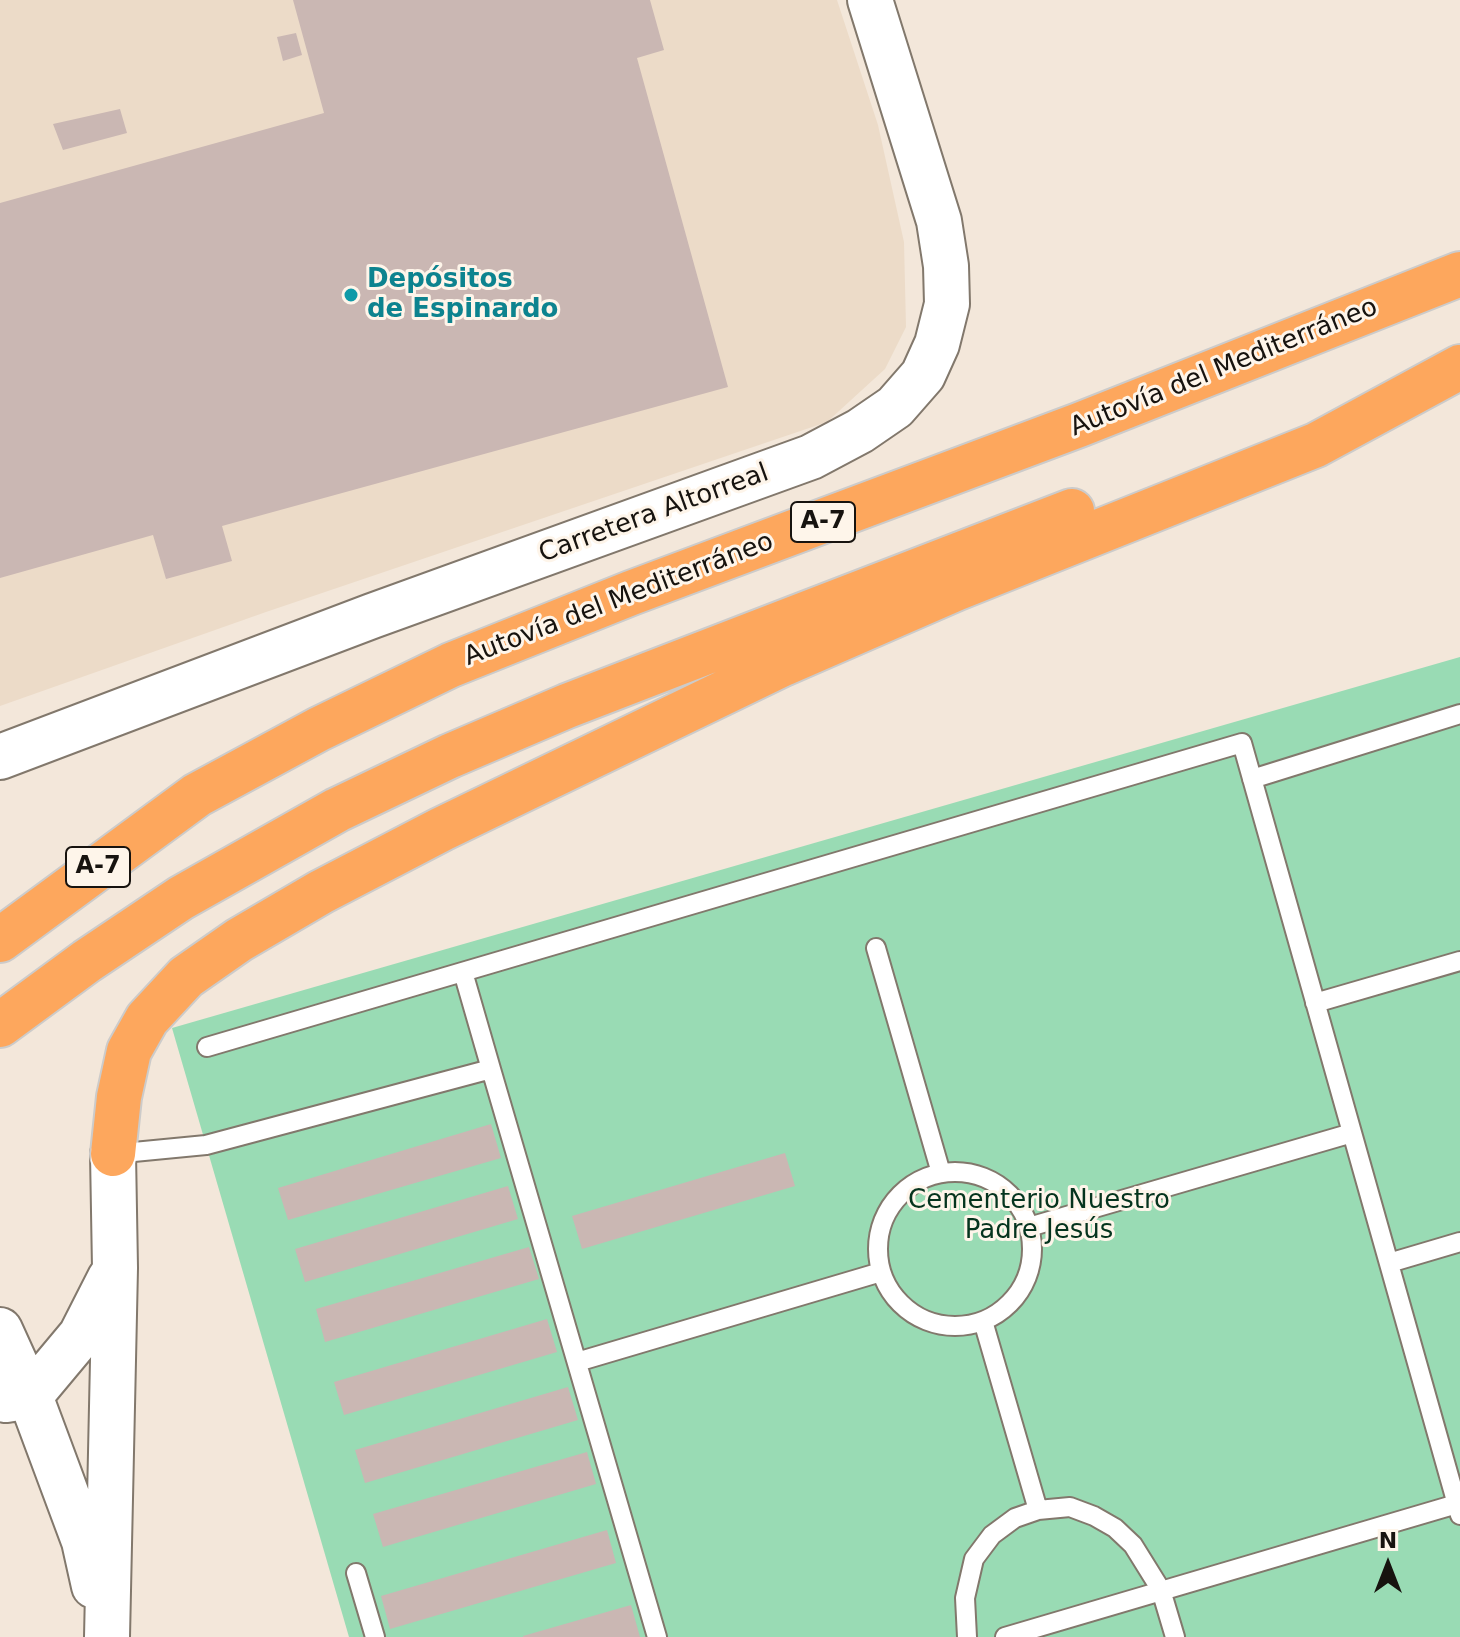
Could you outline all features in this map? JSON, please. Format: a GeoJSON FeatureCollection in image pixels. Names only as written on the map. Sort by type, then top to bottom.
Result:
{"type":"FeatureCollection","features":[{"type":"Feature","properties":{"kind":"highway","name":"Autovía del Mediterráneo"},"geometry":{"type":"LineString","coordinates":[[0,940],[197,795],[319,729],[451,665],[631,593],[1079,425],[1460,274]]}},
{"type":"Feature","properties":{"kind":"highway"},"geometry":{"type":"LineString","coordinates":[[113,1154],[119,1097],[129,1051],[147,1019],[186,977],[266,924],[442,829],[783,664],[955,589],[1316,445],[1460,364]]}},
{"type":"Feature","properties":{"kind":"highway","name":"A-7"},"geometry":{"type":"LineString","coordinates":[[0,1025],[87,961],[181,898],[337,810],[450,756],[681,661],[1460,364]]}},
{"type":"Feature","properties":{"kind":"highway"},"geometry":{"type":"LineString","coordinates":[[0,907],[197,795]]}},
{"type":"Feature","properties":{"kind":"street","name":"Carretera Altorreal"},"geometry":{"type":"LineString","coordinates":[[0,757],[372,616],[811,457],[860,431],[895,407],[923,375],[937,344],[947,304],[946,266],[939,221],[870,0]]}},
{"type":"Feature","properties":{"kind":"street"},"geometry":{"type":"LineString","coordinates":[[107,1637],[115,1268],[113,1154]]}},
{"type":"Feature","properties":{"kind":"street"},"geometry":{"type":"LineString","coordinates":[[15,1398],[81,1335],[115,1268]]}},
{"type":"Feature","properties":{"kind":"street"},"geometry":{"type":"LineString","coordinates":[[0,1330],[15,1398],[84,1541],[107,1637]]}},
{"type":"Feature","properties":{"kind":"lane"},"geometry":{"type":"LineString","coordinates":[[1252,779],[1460,714]]}},
{"type":"Feature","properties":{"kind":"lane"},"geometry":{"type":"LineString","coordinates":[[207,1047],[1242,743],[1459,1507],[1005,1637]]}},
{"type":"Feature","properties":{"kind":"lane"},"geometry":{"type":"LineString","coordinates":[[876,948],[941,1173]]}},
{"type":"Feature","properties":{"kind":"lane"},"geometry":{"type":"LineString","coordinates":[[1315,1003],[1460,961]]}},
{"type":"Feature","properties":{"kind":"lane"},"geometry":{"type":"LineString","coordinates":[[463,972],[657,1637]]}},
{"type":"Feature","properties":{"kind":"lane"},"geometry":{"type":"LineString","coordinates":[[113,1154],[206,1145],[491,1069]]}},
{"type":"Feature","properties":{"kind":"lane"},"geometry":{"type":"LineString","coordinates":[[1029,1227],[1352,1133]]}},
{"type":"Feature","properties":{"kind":"lane"},"geometry":{"type":"LineString","coordinates":[[941,1173],[963,1173],[985,1178],[1005,1190],[1020,1206],[1029,1227],[1033,1249],[1029,1272],[1019,1293],[1004,1310],[983,1321],[959,1326],[934,1324],[911,1313],[893,1295],[881,1272],[878,1247],[883,1221],[896,1199],[917,1182],[941,1173]]}},
{"type":"Feature","properties":{"kind":"lane"},"geometry":{"type":"LineString","coordinates":[[1389,1263],[1460,1242]]}},
{"type":"Feature","properties":{"kind":"lane"},"geometry":{"type":"LineString","coordinates":[[577,1362],[881,1272]]}},
{"type":"Feature","properties":{"kind":"lane"},"geometry":{"type":"LineString","coordinates":[[983,1321],[1038,1510]]}},
{"type":"Feature","properties":{"kind":"lane"},"geometry":{"type":"LineString","coordinates":[[967,1637],[965,1598],[974,1559],[992,1535],[1015,1518],[1038,1510],[1070,1507],[1115,1528],[1133,1545],[1161,1590],[1175,1637]]}},
{"type":"Feature","properties":{"kind":"lane"},"geometry":{"type":"LineString","coordinates":[[356,1573],[375,1637]]}},
{"type":"Feature","properties":{"kind":"shaded area"},"geometry":{"type":"Polygon","coordinates":[[[0,0],[837,0],[878,125],[904,242],[906,327],[885,369],[827,422],[266,612],[0,706],[0,0]]]}},
{"type":"Feature","properties":{"kind":"green space","name":"Cementerio Nuestro Padre Jesús"},"geometry":{"type":"Polygon","coordinates":[[[1460,657],[1460,1637],[349,1637],[172,1028],[1460,657]]]}},
{"type":"Feature","properties":{"kind":"building","name":"Depósitos de Espinardo"},"geometry":{"type":"Polygon","coordinates":[[[293,0],[650,0],[664,50],[637,58],[728,387],[222,526],[232,561],[166,579],[153,535],[0,578],[0,203],[324,113],[293,0]]]}},
{"type":"Feature","properties":{"kind":"building"},"geometry":{"type":"Polygon","coordinates":[[[296,33],[302,55],[283,61],[277,37],[296,33]]]}},
{"type":"Feature","properties":{"kind":"building"},"geometry":{"type":"Polygon","coordinates":[[[120,109],[127,133],[63,150],[53,124],[120,109]]]}},
{"type":"Feature","properties":{"kind":"building"},"geometry":{"type":"Polygon","coordinates":[[[491,1124],[501,1158],[288,1220],[278,1188],[491,1124]]]}},
{"type":"Feature","properties":{"kind":"building"},"geometry":{"type":"Polygon","coordinates":[[[785,1153],[795,1186],[582,1249],[572,1216],[785,1153]]]}},
{"type":"Feature","properties":{"kind":"building"},"geometry":{"type":"Polygon","coordinates":[[[508,1186],[518,1219],[305,1282],[295,1249],[508,1186]]]}},
{"type":"Feature","properties":{"kind":"building"},"geometry":{"type":"Polygon","coordinates":[[[529,1247],[539,1279],[325,1342],[316,1309],[529,1247]]]}},
{"type":"Feature","properties":{"kind":"building"},"geometry":{"type":"Polygon","coordinates":[[[547,1319],[557,1352],[344,1415],[334,1382],[547,1319]]]}},
{"type":"Feature","properties":{"kind":"building"},"geometry":{"type":"Polygon","coordinates":[[[568,1387],[578,1420],[365,1483],[355,1450],[568,1387]]]}},
{"type":"Feature","properties":{"kind":"building"},"geometry":{"type":"Polygon","coordinates":[[[587,1452],[596,1484],[383,1547],[373,1514],[587,1452]]]}},
{"type":"Feature","properties":{"kind":"building"},"geometry":{"type":"Polygon","coordinates":[[[607,1530],[616,1563],[390,1629],[381,1596],[607,1530]]]}},
{"type":"Feature","properties":{"kind":"building"},"geometry":{"type":"Polygon","coordinates":[[[631,1605],[640,1637],[523,1637],[523,1636],[631,1605]]]}},
{"type":"Feature","properties":{"kind":"place","name":"Depósitos de Espinardo"},"geometry":{"type":"Point","coordinates":[351,295]}}]}
